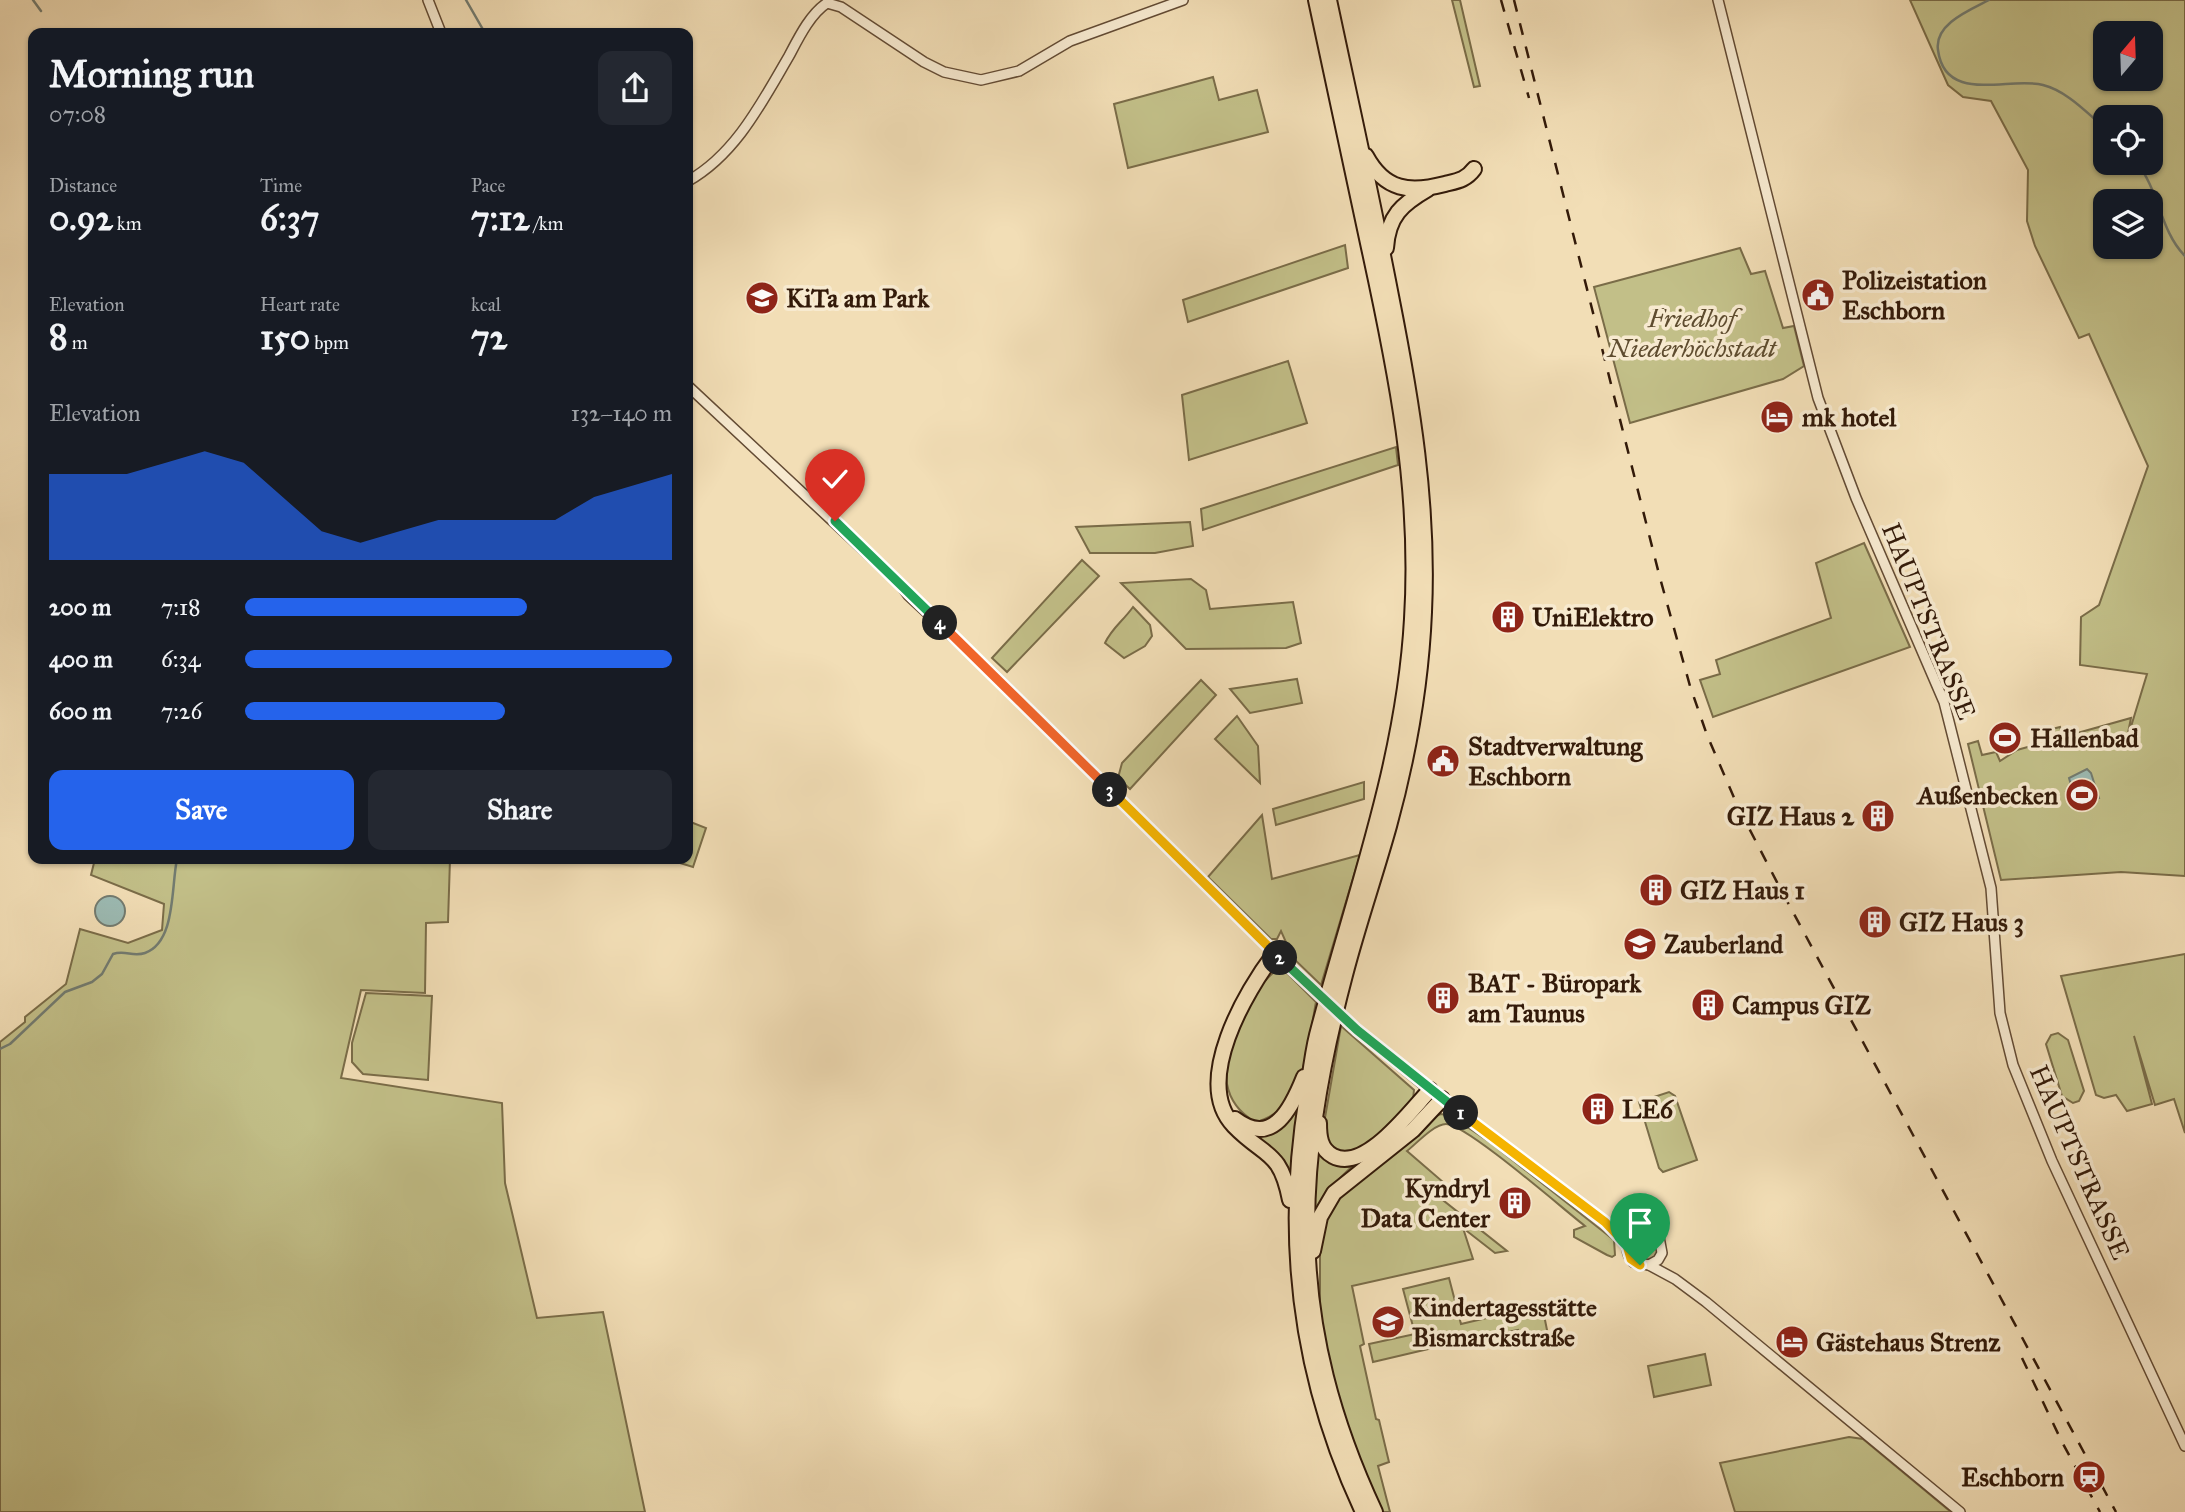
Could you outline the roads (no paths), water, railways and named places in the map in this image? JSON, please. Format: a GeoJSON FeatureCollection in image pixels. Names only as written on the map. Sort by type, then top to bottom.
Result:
{"type":"FeatureCollection","features":[{"type":"Feature","properties":{"kind":"highway"},"geometry":{"type":"LineString","coordinates":[[1221,1099],[1231,1116],[1244,1126],[1262,1128],[1279,1121],[1292,1105],[1316,1039],[1378,822],[1401,718],[1410,662],[1415,545],[1411,477],[1400,399],[1316,0]]}},
{"type":"Feature","properties":{"kind":"highway"},"geometry":{"type":"LineString","coordinates":[[1329,0],[1413,409],[1424,508],[1424,616],[1412,720],[1389,825],[1345,973],[1319,1090],[1307,1184],[1308,1270],[1315,1326],[1331,1397],[1348,1448],[1376,1512]]}},
{"type":"Feature","properties":{"kind":"highway"},"geometry":{"type":"LineString","coordinates":[[1360,146],[1375,172],[1388,183],[1405,188],[1429,188],[1465,178],[1474,169]]}},
{"type":"Feature","properties":{"kind":"highway"},"geometry":{"type":"LineString","coordinates":[[1386,271],[1388,231],[1396,211],[1429,188]]}},
{"type":"Feature","properties":{"kind":"highway"},"geometry":{"type":"LineString","coordinates":[[1275,953],[1245,998],[1226,1041],[1219,1082],[1225,1112],[1235,1127],[1266,1150],[1278,1163],[1285,1179],[1295,1233]]}},
{"type":"Feature","properties":{"kind":"highway"},"geometry":{"type":"LineString","coordinates":[[1316,1039],[1298,1149],[1295,1233],[1300,1302],[1314,1376],[1337,1451],[1363,1512]]}},
{"type":"Feature","properties":{"kind":"highway"},"geometry":{"type":"LineString","coordinates":[[1319,1090],[1321,1144],[1331,1155],[1346,1159],[1373,1148],[1430,1090]]}},
{"type":"Feature","properties":{"kind":"highway"},"geometry":{"type":"LineString","coordinates":[[1308,1270],[1320,1217],[1334,1193],[1413,1130],[1442,1099]]}},
{"type":"Feature","properties":{"kind":"street"},"geometry":{"type":"LineString","coordinates":[[428,0],[439,28]]}},
{"type":"Feature","properties":{"kind":"street"},"geometry":{"type":"LineString","coordinates":[[693,178],[715,164],[738,136],[820,8],[829,2],[841,6],[944,72],[981,80],[1006,76],[1070,41],[1182,0]]}},
{"type":"Feature","properties":{"kind":"street","name":"HAUPTSTRASSE"},"geometry":{"type":"LineString","coordinates":[[1718,0],[1818,398],[1856,498],[1944,702],[1953,729],[1992,888],[2000,1013],[2013,1065],[2052,1161],[2185,1446]]}},
{"type":"Feature","properties":{"kind":"street"},"geometry":{"type":"LineString","coordinates":[[693,391],[900,584],[908,595],[1303,981],[1357,1030],[1430,1090],[1605,1222],[1627,1245],[1633,1262],[1649,1265],[1675,1279],[1830,1402],[1960,1512]]}},
{"type":"Feature","properties":{"kind":"street"},"geometry":{"type":"LineString","coordinates":[[1605,1222],[1636,1232],[1647,1231],[1659,1237],[1662,1245],[1660,1257],[1675,1279]]}},
{"type":"Feature","properties":{"kind":"street"},"geometry":{"type":"LineString","coordinates":[[1627,1245],[1636,1232]]}},
{"type":"Feature","properties":{"kind":"street"},"geometry":{"type":"LineString","coordinates":[[1649,1265],[1660,1257]]}},
{"type":"Feature","properties":{"kind":"water","name":"Außenbecken"},"geometry":{"type":"Polygon","coordinates":[[[2087,769],[2091,773],[2099,798],[2070,806],[2066,792],[2081,788],[2083,783],[2071,785],[2069,778],[2087,769]]]}},
{"type":"Feature","properties":{"kind":"water"},"geometry":{"type":"Polygon","coordinates":[[[110,896],[121,900],[125,911],[121,922],[110,926],[99,922],[95,911],[99,900],[110,896]]]}},
{"type":"Feature","properties":{"kind":"waterway"},"geometry":{"type":"LineString","coordinates":[[33,0],[41,11]]}},
{"type":"Feature","properties":{"kind":"waterway"},"geometry":{"type":"LineString","coordinates":[[466,0],[482,28]]}},
{"type":"Feature","properties":{"kind":"waterway"},"geometry":{"type":"LineString","coordinates":[[1989,0],[1963,13],[1947,25],[1938,41],[1943,67],[1953,77],[1966,83],[2029,83],[2052,88],[2093,118]]}},
{"type":"Feature","properties":{"kind":"waterway"},"geometry":{"type":"LineString","coordinates":[[2145,175],[2170,235],[2185,256]]}},
{"type":"Feature","properties":{"kind":"waterway"},"geometry":{"type":"LineString","coordinates":[[0,1049],[10,1044],[65,992],[92,982],[102,974],[113,954],[141,954],[155,947],[167,926],[176,864]]}},
{"type":"Feature","properties":{"kind":"railway"},"geometry":{"type":"LineString","coordinates":[[1501,0],[1529,98]]}},
{"type":"Feature","properties":{"kind":"railway"},"geometry":{"type":"LineString","coordinates":[[1514,0],[1660,578],[1690,686],[1707,735],[1738,807],[1780,888],[2116,1512]]}},
{"type":"Feature","properties":{"kind":"railway"},"geometry":{"type":"LineString","coordinates":[[2022,1358],[2062,1442],[2100,1512]]}},
{"type":"Feature","properties":{"kind":"place","name":"Polizeistation Eschborn"},"geometry":{"type":"Point","coordinates":[1818,295]}},
{"type":"Feature","properties":{"kind":"place","name":"KiTa am Park"},"geometry":{"type":"Point","coordinates":[762,298]}},
{"type":"Feature","properties":{"kind":"place","name":"mk hotel"},"geometry":{"type":"Point","coordinates":[1777,417]}},
{"type":"Feature","properties":{"kind":"place","name":"UniElektro"},"geometry":{"type":"Point","coordinates":[1508,617]}},
{"type":"Feature","properties":{"kind":"place","name":"Hallenbad"},"geometry":{"type":"Point","coordinates":[2005,738]}},
{"type":"Feature","properties":{"kind":"place","name":"Stadtverwaltung Eschborn"},"geometry":{"type":"Point","coordinates":[1443,761]}},
{"type":"Feature","properties":{"kind":"place","name":"Außenbecken"},"geometry":{"type":"Point","coordinates":[2082,795]}},
{"type":"Feature","properties":{"kind":"place","name":"GIZ Haus 2"},"geometry":{"type":"Point","coordinates":[1878,816]}},
{"type":"Feature","properties":{"kind":"place","name":"GIZ Haus 1"},"geometry":{"type":"Point","coordinates":[1656,890]}},
{"type":"Feature","properties":{"kind":"place","name":"GIZ Haus 3"},"geometry":{"type":"Point","coordinates":[1875,922]}},
{"type":"Feature","properties":{"kind":"place","name":"Zauberland"},"geometry":{"type":"Point","coordinates":[1640,944]}},
{"type":"Feature","properties":{"kind":"place","name":"BAT - Büropark am Taunus"},"geometry":{"type":"Point","coordinates":[1443,998]}},
{"type":"Feature","properties":{"kind":"place","name":"Campus GIZ"},"geometry":{"type":"Point","coordinates":[1708,1005]}},
{"type":"Feature","properties":{"kind":"place","name":"LE6"},"geometry":{"type":"Point","coordinates":[1598,1109]}},
{"type":"Feature","properties":{"kind":"place","name":"Kyndryl Data Center"},"geometry":{"type":"Point","coordinates":[1515,1203]}},
{"type":"Feature","properties":{"kind":"place","name":"Kindertagesstätte Bismarckstraße"},"geometry":{"type":"Point","coordinates":[1388,1322]}},
{"type":"Feature","properties":{"kind":"place","name":"Gästehaus Strenz"},"geometry":{"type":"Point","coordinates":[1792,1342]}},
{"type":"Feature","properties":{"kind":"place","name":"Eschborn"},"geometry":{"type":"Point","coordinates":[2089,1477]}},
{"type":"Feature","properties":{"kind":"park label","name":"Friedhof Niederhöchstadt"},"geometry":{"type":"Point","coordinates":[1692,333]}}]}
